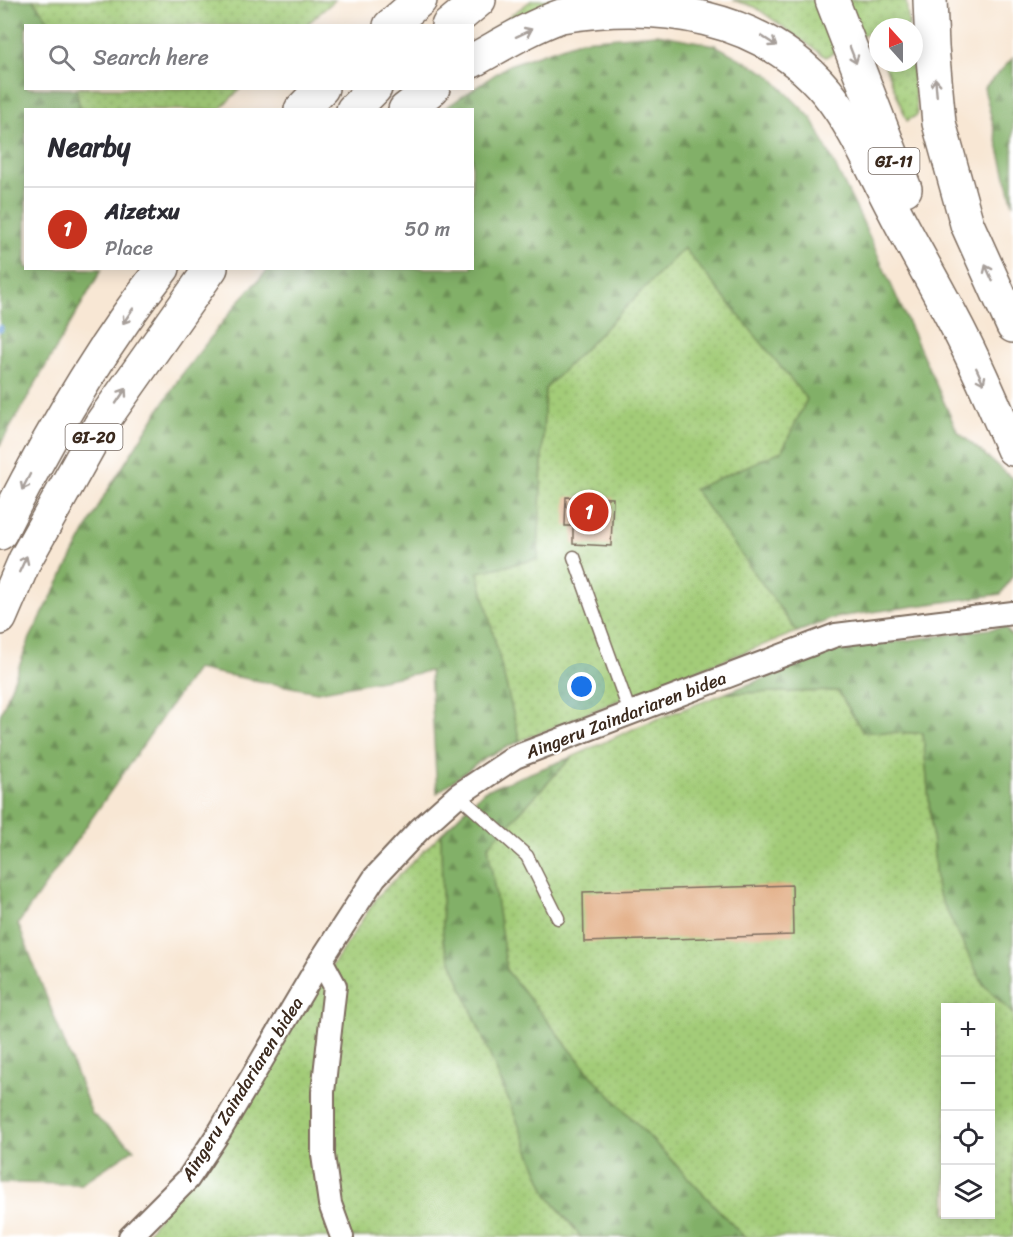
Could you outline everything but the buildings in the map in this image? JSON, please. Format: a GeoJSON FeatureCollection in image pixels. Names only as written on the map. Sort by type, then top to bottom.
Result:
{"type":"FeatureCollection","features":[{"type":"Feature","properties":{"kind":"highway"},"geometry":{"type":"LineString","coordinates":[[392,24],[420,0]]}},
{"type":"Feature","properties":{"kind":"highway"},"geometry":{"type":"LineString","coordinates":[[450,24],[479,0]]}},
{"type":"Feature","properties":{"kind":"highway","name":"GI-11"},"geometry":{"type":"LineString","coordinates":[[832,0],[956,323],[1013,449]]}},
{"type":"Feature","properties":{"kind":"highway","name":"GI-11"},"geometry":{"type":"LineString","coordinates":[[930,0],[939,123],[967,224],[1013,326]]}},
{"type":"Feature","properties":{"kind":"highway"},"geometry":{"type":"LineString","coordinates":[[932,47],[941,0]]}},
{"type":"Feature","properties":{"kind":"highway"},"geometry":{"type":"LineString","coordinates":[[474,61],[504,43],[560,16],[593,7],[634,2],[666,3],[707,12],[748,28],[774,44],[801,66],[826,92],[850,124],[956,323]]}},
{"type":"Feature","properties":{"kind":"highway"},"geometry":{"type":"LineString","coordinates":[[303,108],[320,90]]}},
{"type":"Feature","properties":{"kind":"highway"},"geometry":{"type":"LineString","coordinates":[[355,108],[373,90]]}},
{"type":"Feature","properties":{"kind":"highway"},"geometry":{"type":"LineString","coordinates":[[408,108],[430,90]]}},
{"type":"Feature","properties":{"kind":"highway","name":"GI-20"},"geometry":{"type":"LineString","coordinates":[[0,533],[37,459],[85,381],[160,270]]}},
{"type":"Feature","properties":{"kind":"highway","name":"GI-20"},"geometry":{"type":"LineString","coordinates":[[0,618],[25,560],[101,424],[211,270]]}},
{"type":"Feature","properties":{"kind":"street","name":"Aingeru Zaindariaren bidea"},"geometry":{"type":"LineString","coordinates":[[130,1237],[188,1179],[220,1131],[321,960],[375,877],[420,829],[458,795],[515,757],[836,635],[1013,613]]}},
{"type":"Feature","properties":{"kind":"street","name":"Aingeru Zaindariaren bidea"},"geometry":{"type":"LineString","coordinates":[[321,960],[335,986],[322,1092],[322,1155],[330,1204],[342,1237]]}},
{"type":"Feature","properties":{"kind":"lane"},"geometry":{"type":"LineString","coordinates":[[573,557],[630,713]]}},
{"type":"Feature","properties":{"kind":"lane"},"geometry":{"type":"LineString","coordinates":[[458,795],[527,856],[558,918]]}},
{"type":"Feature","properties":{"kind":"green space"},"geometry":{"type":"Polygon","coordinates":[[[0,0],[33,0],[51,24],[24,24],[24,90],[76,90],[80,108],[24,108],[24,270],[101,270],[0,445],[0,0]]]}},
{"type":"Feature","properties":{"kind":"green space"},"geometry":{"type":"Polygon","coordinates":[[[33,0],[335,0],[307,24],[51,24],[33,0]]]}},
{"type":"Feature","properties":{"kind":"green space"},"geometry":{"type":"Polygon","coordinates":[[[532,0],[554,0],[485,34],[532,0]]]}},
{"type":"Feature","properties":{"kind":"green space"},"geometry":{"type":"Polygon","coordinates":[[[733,0],[906,0],[908,18],[869,18],[869,32],[826,57],[755,7],[733,0]]]}},
{"type":"Feature","properties":{"kind":"green space"},"geometry":{"type":"Polygon","coordinates":[[[657,34],[715,45],[768,74],[812,119],[862,220],[957,431],[1013,479],[1013,575],[1001,594],[837,617],[797,632],[694,489],[782,451],[807,399],[684,248],[545,389],[538,559],[478,572],[520,741],[484,758],[437,793],[430,671],[317,692],[196,669],[18,924],[92,1114],[134,1149],[81,1184],[0,1183],[0,716],[30,638],[104,496],[180,377],[240,300],[268,270],[474,270],[474,108],[445,108],[509,65],[582,40],[657,34]]]}},
{"type":"Feature","properties":{"kind":"green space"},"geometry":{"type":"Polygon","coordinates":[[[1013,58],[1013,205],[984,88],[1013,58]]]}},
{"type":"Feature","properties":{"kind":"green space"},"geometry":{"type":"Polygon","coordinates":[[[888,72],[913,72],[917,115],[907,121],[888,72]]]}},
{"type":"Feature","properties":{"kind":"green space"},"geometry":{"type":"Polygon","coordinates":[[[76,90],[239,90],[221,108],[80,108],[76,90]]]}},
{"type":"Feature","properties":{"kind":"green space"},"geometry":{"type":"Polygon","coordinates":[[[685,247],[807,399],[782,451],[695,489],[797,632],[520,741],[477,572],[538,559],[545,389],[685,247]]]}},
{"type":"Feature","properties":{"kind":"green space"},"geometry":{"type":"Polygon","coordinates":[[[1005,627],[1013,638],[1013,1014],[983,984],[937,891],[923,733],[863,732],[838,691],[726,693],[841,649],[1005,627]]]}},
{"type":"Feature","properties":{"kind":"green space"},"geometry":{"type":"Polygon","coordinates":[[[838,691],[863,732],[923,733],[937,891],[983,984],[1013,1014],[1013,1237],[744,1237],[590,1074],[507,971],[488,846],[572,757],[642,725],[726,693],[838,691]]]}},
{"type":"Feature","properties":{"kind":"green space"},"geometry":{"type":"Polygon","coordinates":[[[572,757],[488,846],[507,971],[590,1074],[744,1237],[581,1237],[548,1196],[443,941],[441,834],[484,791],[572,757]]]}},
{"type":"Feature","properties":{"kind":"green space"},"geometry":{"type":"Polygon","coordinates":[[[441,834],[443,941],[548,1196],[581,1237],[145,1237],[315,992],[378,896],[441,834]]]}},
{"type":"Feature","properties":{"kind":"place","name":"Aizetxu"},"geometry":{"type":"Point","coordinates":[589,512]}}]}
